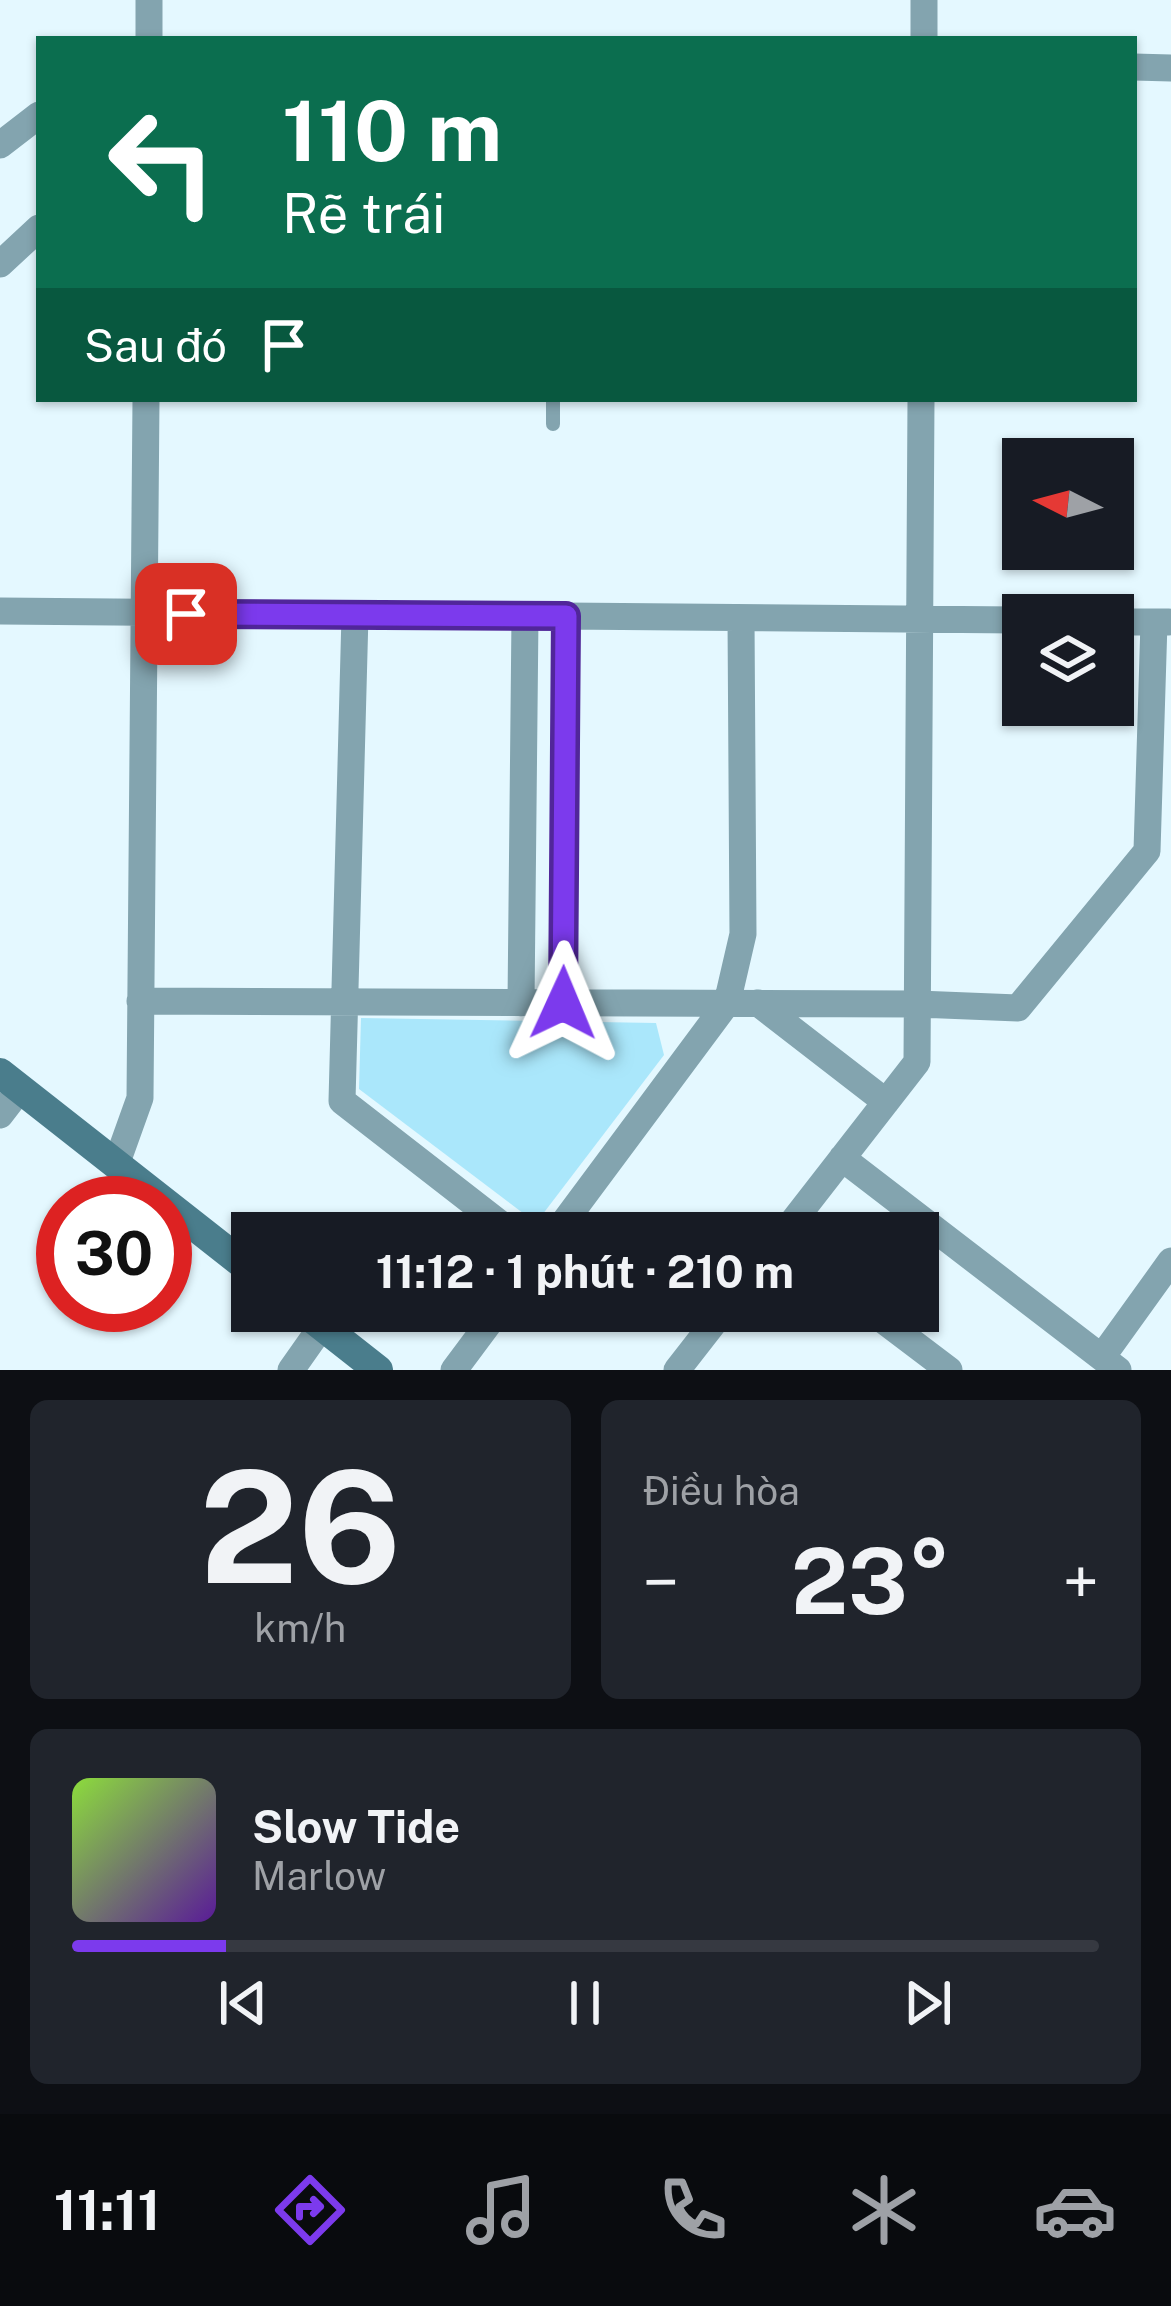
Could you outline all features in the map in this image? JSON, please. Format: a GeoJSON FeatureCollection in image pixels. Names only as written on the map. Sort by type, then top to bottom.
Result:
{"type":"FeatureCollection","features":[{"type":"Feature","properties":{"kind":"street"},"geometry":{"type":"LineString","coordinates":[[149,0],[149,36]]}},
{"type":"Feature","properties":{"kind":"street"},"geometry":{"type":"LineString","coordinates":[[924,0],[924,36]]}},
{"type":"Feature","properties":{"kind":"street"},"geometry":{"type":"LineString","coordinates":[[1137,67],[1171,68]]}},
{"type":"Feature","properties":{"kind":"street"},"geometry":{"type":"LineString","coordinates":[[0,145],[36,117]]}},
{"type":"Feature","properties":{"kind":"street"},"geometry":{"type":"LineString","coordinates":[[0,264],[36,231]]}},
{"type":"Feature","properties":{"kind":"street"},"geometry":{"type":"LineString","coordinates":[[116,1165],[140,1098],[146,402]]}},
{"type":"Feature","properties":{"kind":"street"},"geometry":{"type":"LineString","coordinates":[[800,1212],[917,1061],[921,402]]}},
{"type":"Feature","properties":{"kind":"street"},"geometry":{"type":"LineString","coordinates":[[0,611],[1002,620]]}},
{"type":"Feature","properties":{"kind":"street"},"geometry":{"type":"LineString","coordinates":[[355,614],[342,1101],[485,1212]]}},
{"type":"Feature","properties":{"kind":"street"},"geometry":{"type":"LineString","coordinates":[[521,1003],[525,616]]}},
{"type":"Feature","properties":{"kind":"street"},"geometry":{"type":"LineString","coordinates":[[563,1003],[566,616]]}},
{"type":"Feature","properties":{"kind":"street"},"geometry":{"type":"LineString","coordinates":[[572,1212],[727,1003],[743,934],[741,618]]}},
{"type":"Feature","properties":{"kind":"street"},"geometry":{"type":"LineString","coordinates":[[140,1001],[1018,1008],[1148,851],[1162,622]]}},
{"type":"Feature","properties":{"kind":"street"},"geometry":{"type":"LineString","coordinates":[[758,1003],[886,1102]]}},
{"type":"Feature","properties":{"kind":"street"},"geometry":{"type":"LineString","coordinates":[[0,1115],[10,1081],[231,1255]]}},
{"type":"Feature","properties":{"kind":"street"},"geometry":{"type":"LineString","coordinates":[[842,1158],[1110,1364],[1171,1261]]}},
{"type":"Feature","properties":{"kind":"street"},"geometry":{"type":"LineString","coordinates":[[291,1370],[307,1332]]}},
{"type":"Feature","properties":{"kind":"street"},"geometry":{"type":"LineString","coordinates":[[330,1332],[378,1370]]}},
{"type":"Feature","properties":{"kind":"street"},"geometry":{"type":"LineString","coordinates":[[454,1370],[482,1332]]}},
{"type":"Feature","properties":{"kind":"street"},"geometry":{"type":"LineString","coordinates":[[677,1370],[707,1332]]}},
{"type":"Feature","properties":{"kind":"street"},"geometry":{"type":"LineString","coordinates":[[899,1332],[949,1370]]}},
{"type":"Feature","properties":{"kind":"lane"},"geometry":{"type":"LineString","coordinates":[[553,402],[553,424]]}},
{"type":"Feature","properties":{"kind":"shaded area"},"geometry":{"type":"Polygon","coordinates":[[[361,1018],[656,1023],[664,1055],[544,1212],[521,1212],[359,1089],[361,1018]]]}},
{"type":"Feature","properties":{"kind":"route"},"geometry":{"type":"LineString","coordinates":[[186,614],[566,616],[563,1003]]}}]}
